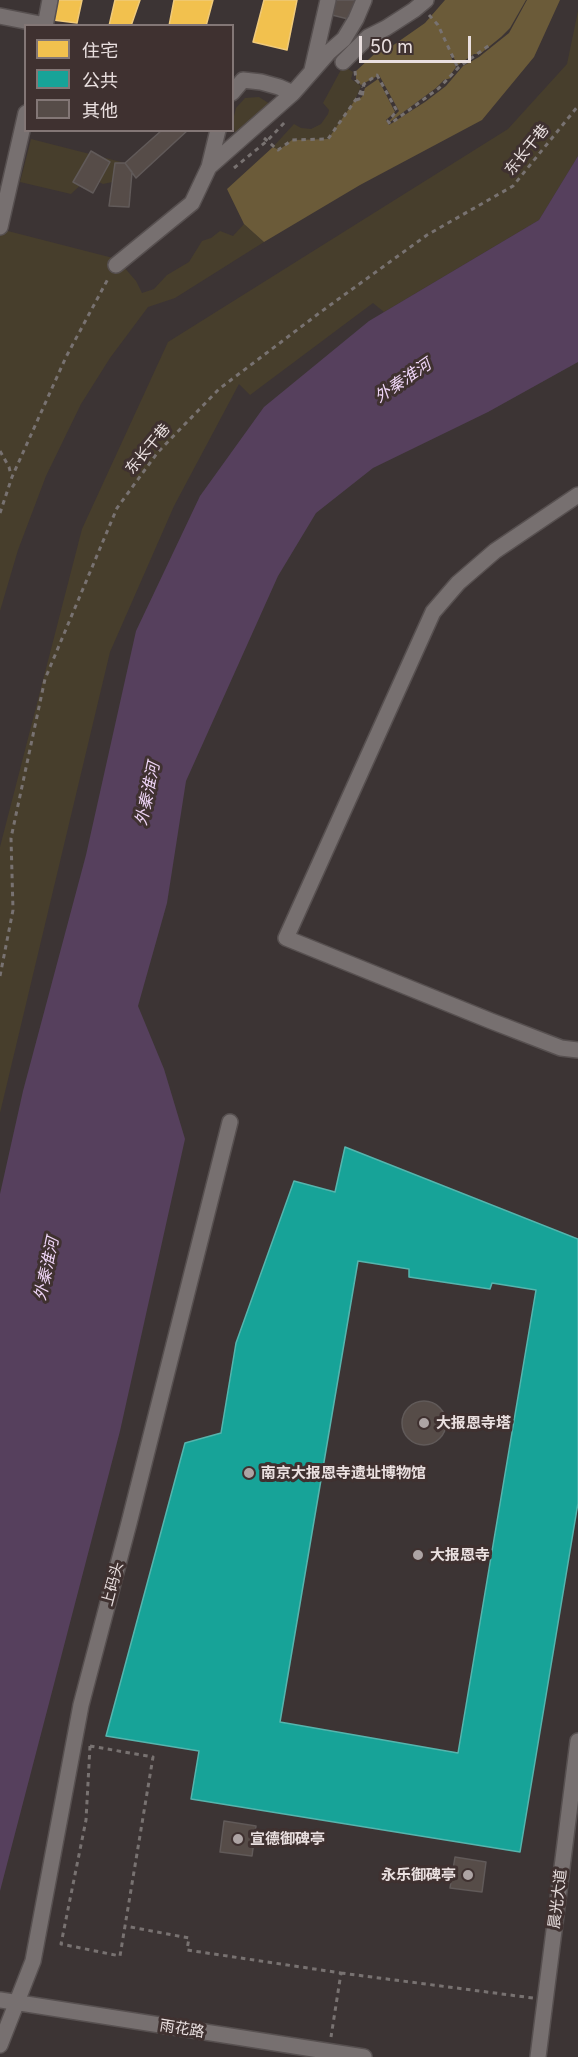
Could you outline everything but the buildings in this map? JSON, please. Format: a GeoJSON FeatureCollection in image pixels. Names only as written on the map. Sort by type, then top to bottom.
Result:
{"type":"FeatureCollection","features":[{"type":"Feature","properties":{"kind":"street"},"geometry":{"type":"LineString","coordinates":[[45,24],[50,0]]}},
{"type":"Feature","properties":{"kind":"street"},"geometry":{"type":"LineString","coordinates":[[311,73],[328,0]]}},
{"type":"Feature","properties":{"kind":"street"},"geometry":{"type":"LineString","coordinates":[[209,167],[293,93],[329,52],[344,39],[364,0]]}},
{"type":"Feature","properties":{"kind":"street"},"geometry":{"type":"LineString","coordinates":[[343,62],[368,37],[386,28],[421,4]]}},
{"type":"Feature","properties":{"kind":"street"},"geometry":{"type":"LineString","coordinates":[[0,16],[40,24]]}},
{"type":"Feature","properties":{"kind":"street"},"geometry":{"type":"LineString","coordinates":[[234,91],[243,81],[261,82],[293,93]]}},
{"type":"Feature","properties":{"kind":"street"},"geometry":{"type":"LineString","coordinates":[[0,227],[24,122]]}},
{"type":"Feature","properties":{"kind":"street"},"geometry":{"type":"LineString","coordinates":[[116,265],[192,203],[209,167],[218,132]]}},
{"type":"Feature","properties":{"kind":"street"},"geometry":{"type":"LineString","coordinates":[[578,495],[495,551],[458,583],[433,612],[286,938],[561,1048],[578,1050]]}},
{"type":"Feature","properties":{"kind":"street","name":"上码头"},"geometry":{"type":"LineString","coordinates":[[0,2045],[18,2004],[33,1960],[44,1911],[72,1742],[230,1122]]}},
{"type":"Feature","properties":{"kind":"street","name":"晨光大道"},"geometry":{"type":"LineString","coordinates":[[538,2057],[578,1741]]}},
{"type":"Feature","properties":{"kind":"street","name":"雨花路"},"geometry":{"type":"LineString","coordinates":[[0,2000],[364,2057]]}},
{"type":"Feature","properties":{"kind":"path"},"geometry":{"type":"LineString","coordinates":[[421,4],[438,25],[458,68]]}},
{"type":"Feature","properties":{"kind":"path"},"geometry":{"type":"LineString","coordinates":[[253,129],[278,150],[292,140],[328,139],[364,84],[377,75],[397,111],[388,121],[390,124],[439,88],[458,68],[491,44]]}},
{"type":"Feature","properties":{"kind":"path","name":"东长干巷"},"geometry":{"type":"LineString","coordinates":[[0,976],[13,910],[11,838],[45,679],[117,508],[158,452],[219,389],[428,235],[513,186],[578,106]]}},
{"type":"Feature","properties":{"kind":"path"},"geometry":{"type":"LineString","coordinates":[[0,513],[12,477],[66,357],[116,265]]}},
{"type":"Feature","properties":{"kind":"path"},"geometry":{"type":"LineString","coordinates":[[0,451],[12,477]]}},
{"type":"Feature","properties":{"kind":"path"},"geometry":{"type":"LineString","coordinates":[[72,1742],[153,1757],[120,1956],[62,1944],[86,1820],[90,1746]]}},
{"type":"Feature","properties":{"kind":"path"},"geometry":{"type":"LineString","coordinates":[[125,1926],[189,1938],[187,1950],[341,1973],[545,1999]]}},
{"type":"Feature","properties":{"kind":"path"},"geometry":{"type":"LineString","coordinates":[[329,2051],[341,1973]]}},
{"type":"Feature","properties":{"kind":"shaded area"},"geometry":{"type":"Polygon","coordinates":[[[445,0],[526,0],[510,28],[501,37],[480,54],[474,54],[458,65],[450,55],[456,67],[451,78],[444,80],[390,122],[399,111],[379,75],[361,85],[356,80],[356,71],[381,48],[385,51],[425,23],[445,0]]]}},
{"type":"Feature","properties":{"kind":"shaded area"},"geometry":{"type":"Polygon","coordinates":[[[527,0],[560,0],[534,57],[482,120],[360,185],[264,242],[244,224],[227,189],[273,147],[279,150],[292,140],[328,139],[355,100],[362,97],[365,88],[378,79],[395,112],[386,120],[389,125],[446,86],[463,66],[479,57],[509,33],[527,0]]]}},
{"type":"Feature","properties":{"kind":"shaded area"},"geometry":{"type":"Polygon","coordinates":[[[578,11],[578,156],[539,220],[384,312],[373,303],[250,395],[239,384],[174,506],[110,652],[0,1113],[0,847],[82,529],[168,342],[508,129],[567,64],[578,11]]]}},
{"type":"Feature","properties":{"kind":"shaded area"},"geometry":{"type":"Polygon","coordinates":[[[343,66],[353,72],[351,79],[361,86],[355,100],[328,139],[293,140],[278,150],[273,147],[294,124],[301,128],[311,129],[321,124],[329,110],[323,103],[343,66]]]}},
{"type":"Feature","properties":{"kind":"shaded area"},"geometry":{"type":"Polygon","coordinates":[[[259,97],[270,104],[235,133],[236,108],[245,98],[259,97]]]}},
{"type":"Feature","properties":{"kind":"shaded area"},"geometry":{"type":"Polygon","coordinates":[[[31,139],[125,163],[122,180],[103,184],[89,177],[71,194],[20,182],[31,139]]]}},
{"type":"Feature","properties":{"kind":"shaded area"},"geometry":{"type":"Polygon","coordinates":[[[244,224],[264,242],[175,298],[148,307],[110,358],[81,404],[46,476],[18,550],[0,611],[0,229],[117,259],[136,281],[142,293],[154,289],[167,275],[189,262],[202,241],[220,231],[233,236],[244,224]]]}},
{"type":"Feature","properties":{"kind":"water","name":"外秦淮河"},"geometry":{"type":"Polygon","coordinates":[[[578,156],[578,362],[488,412],[373,468],[316,513],[278,576],[186,781],[167,903],[138,1006],[164,1069],[185,1139],[120,1431],[0,1891],[0,1194],[23,1091],[86,855],[136,631],[200,496],[264,407],[369,321],[539,220],[578,156]]]}},
{"type":"Feature","properties":{"kind":"place","name":"大报恩寺塔"},"geometry":{"type":"Point","coordinates":[424,1423]}},
{"type":"Feature","properties":{"kind":"place","name":"南京大报恩寺遗址博物馆"},"geometry":{"type":"Point","coordinates":[249,1473]}},
{"type":"Feature","properties":{"kind":"place","name":"大报恩寺"},"geometry":{"type":"Point","coordinates":[418,1555]}},
{"type":"Feature","properties":{"kind":"place","name":"宣德御碑亭"},"geometry":{"type":"Point","coordinates":[238,1839]}},
{"type":"Feature","properties":{"kind":"place","name":"永乐御碑亭"},"geometry":{"type":"Point","coordinates":[468,1875]}}]}
